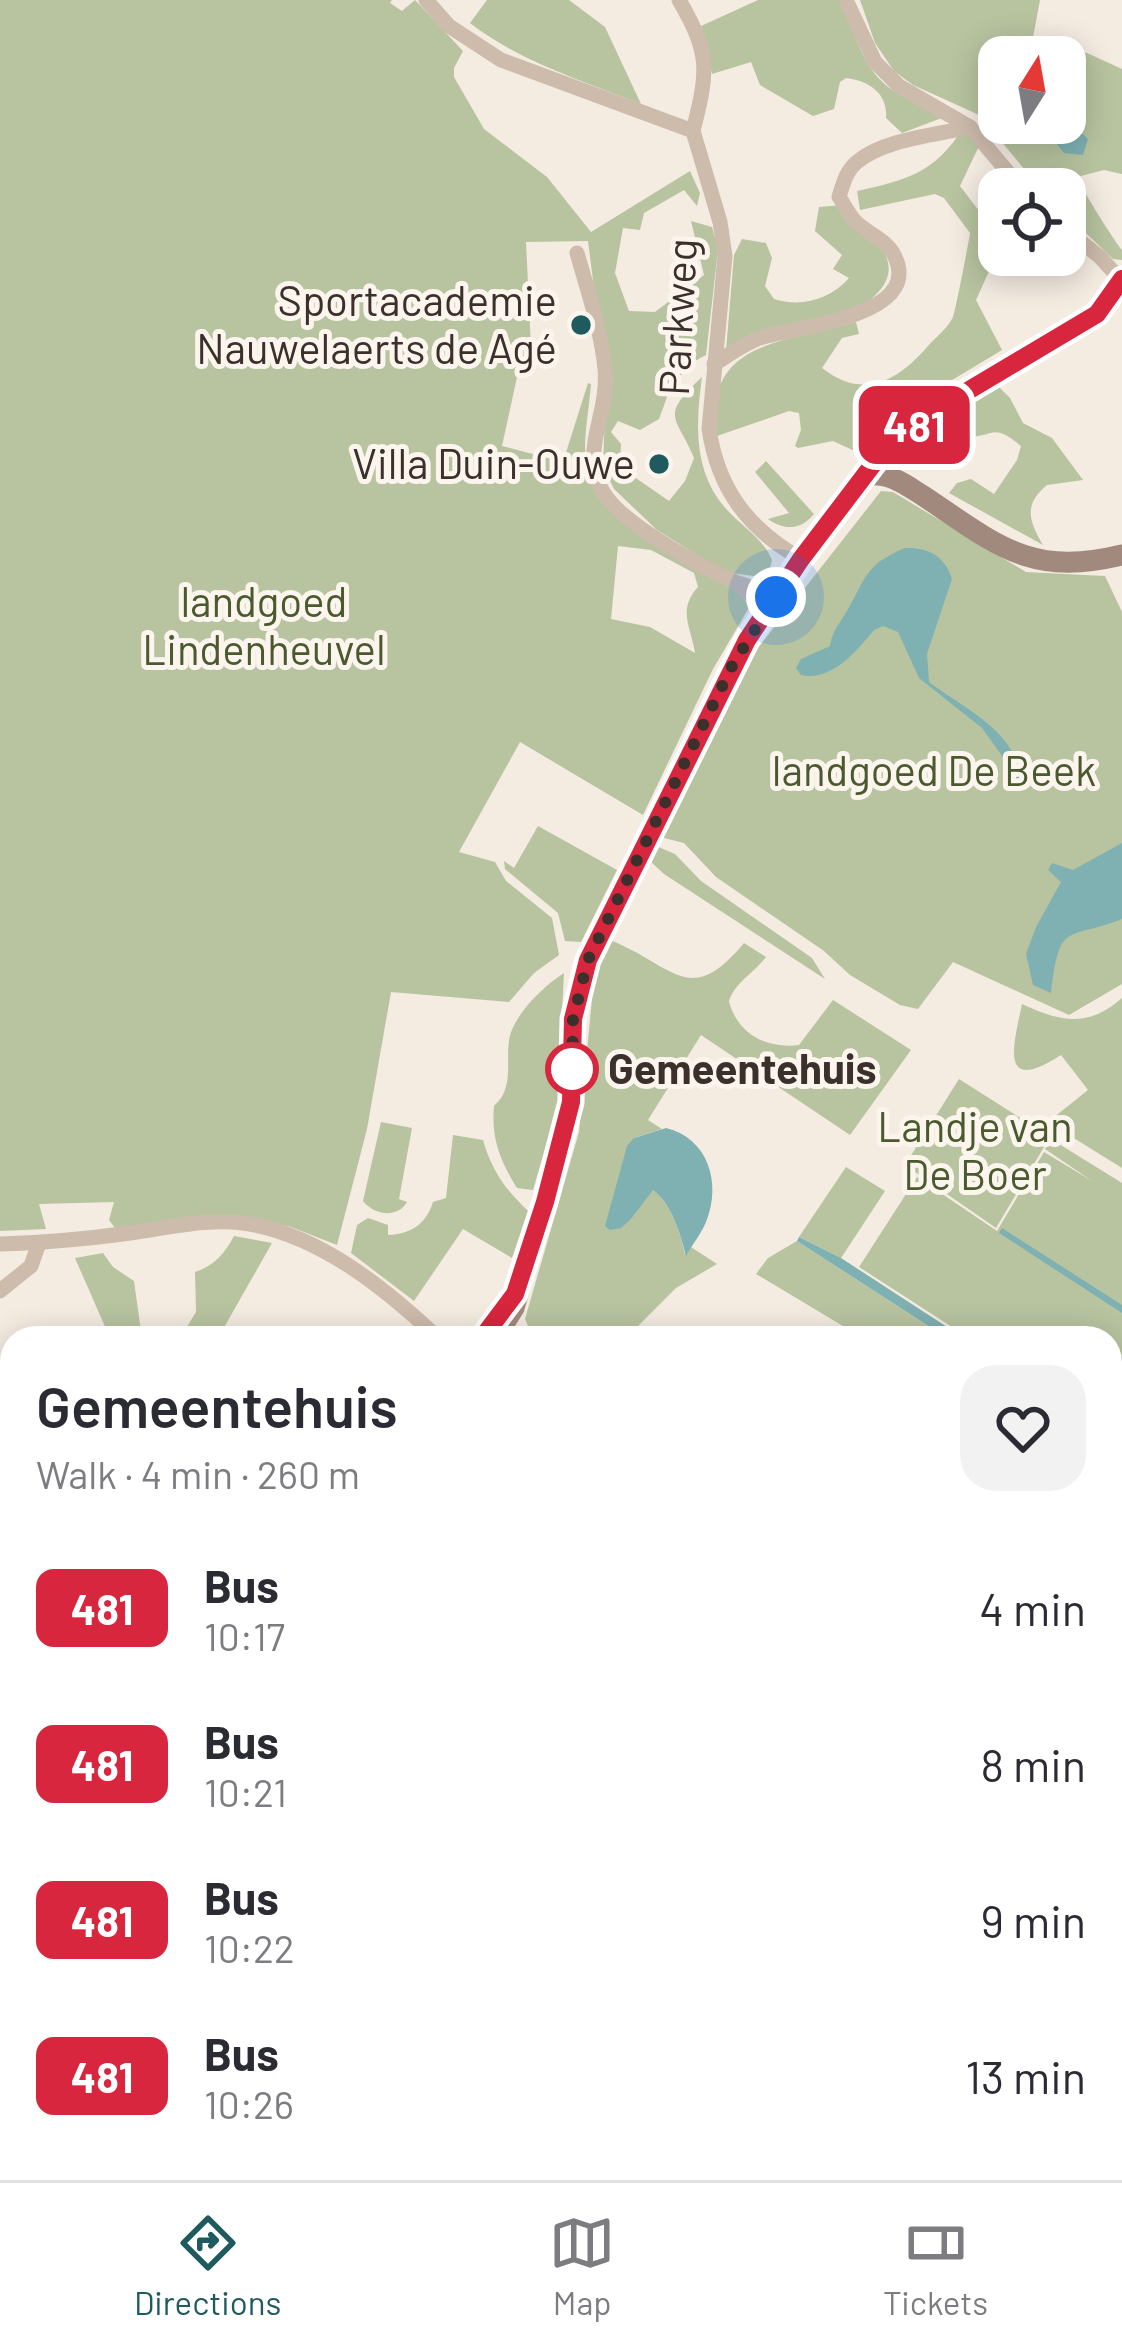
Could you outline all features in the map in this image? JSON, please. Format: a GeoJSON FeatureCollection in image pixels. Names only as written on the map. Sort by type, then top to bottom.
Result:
{"type":"FeatureCollection","features":[{"type":"Feature","properties":{"kind":"street"},"geometry":{"type":"LineString","coordinates":[[426,0],[449,26],[501,60],[693,131],[707,76],[698,34],[679,0]]}},
{"type":"Feature","properties":{"kind":"street"},"geometry":{"type":"LineString","coordinates":[[846,0],[886,75],[970,127],[1004,168]]}},
{"type":"Feature","properties":{"kind":"street"},"geometry":{"type":"LineString","coordinates":[[714,364],[757,338],[872,308],[888,298],[900,279],[898,262],[889,245],[855,222],[839,196],[845,175],[858,160],[884,148],[970,127]]}},
{"type":"Feature","properties":{"kind":"street","name":"Parkweg"},"geometry":{"type":"LineString","coordinates":[[693,131],[725,256],[709,429],[718,474],[744,515],[801,559]]}},
{"type":"Feature","properties":{"kind":"street"},"geometry":{"type":"LineString","coordinates":[[499,1326],[515,1294],[567,1123],[573,1019],[588,960],[722,685],[801,559],[887,446],[924,417],[1097,314],[1121,279],[1086,246]]}},
{"type":"Feature","properties":{"kind":"street"},"geometry":{"type":"LineString","coordinates":[[577,253],[602,339],[606,378],[592,468],[597,481],[630,518],[737,583],[749,597],[771,603]]}},
{"type":"Feature","properties":{"kind":"street"},"geometry":{"type":"LineString","coordinates":[[867,475],[895,477],[998,545],[1026,558],[1073,564],[1122,555]]}},
{"type":"Feature","properties":{"kind":"street"},"geometry":{"type":"LineString","coordinates":[[0,1244],[208,1222],[248,1223],[285,1234],[339,1260],[425,1326]]}},
{"type":"Feature","properties":{"kind":"street"},"geometry":{"type":"LineString","coordinates":[[0,1291],[31,1266],[39,1243]]}},
{"type":"Feature","properties":{"kind":"green space","name":"landgoed Lindenheuvel"},"geometry":{"type":"Polygon","coordinates":[[[0,0],[392,0],[402,11],[415,0],[463,51],[454,77],[484,129],[547,177],[591,232],[690,171],[700,193],[697,206],[684,190],[644,213],[640,230],[623,228],[615,273],[629,311],[655,312],[704,275],[691,221],[712,227],[718,250],[706,355],[671,386],[659,419],[640,430],[618,421],[611,432],[621,444],[620,467],[669,501],[685,481],[694,458],[677,425],[676,410],[702,377],[698,427],[706,475],[722,504],[768,552],[772,560],[768,578],[724,572],[657,530],[614,489],[603,466],[606,383],[588,241],[526,242],[532,368],[519,368],[502,446],[563,462],[591,384],[585,456],[589,478],[599,495],[638,527],[713,574],[750,606],[713,669],[643,815],[520,742],[459,852],[495,862],[506,881],[552,918],[559,955],[534,973],[509,1002],[391,992],[367,1129],[337,1245],[291,1227],[243,1217],[115,1228],[109,1220],[114,1202],[39,1204],[46,1229],[0,1231],[0,0]],[[618,546],[611,619],[650,627],[695,653],[687,611],[698,587],[694,573],[651,550],[618,546]]]}},
{"type":"Feature","properties":{"kind":"green space"},"geometry":{"type":"Polygon","coordinates":[[[487,0],[569,0],[605,27],[641,104],[552,69],[489,37],[470,23],[487,0]]]}},
{"type":"Feature","properties":{"kind":"green space"},"geometry":{"type":"Polygon","coordinates":[[[758,0],[841,0],[876,74],[902,96],[947,116],[902,133],[886,118],[876,90],[855,80],[840,82],[834,109],[813,116],[760,85],[751,62],[712,74],[701,26],[758,0]]]}},
{"type":"Feature","properties":{"kind":"green space"},"geometry":{"type":"Polygon","coordinates":[[[860,0],[1040,0],[1033,36],[978,36],[978,115],[913,85],[894,71],[875,43],[860,0]]]}},
{"type":"Feature","properties":{"kind":"green space"},"geometry":{"type":"Polygon","coordinates":[[[1086,53],[1122,69],[1122,174],[1104,170],[1086,175],[1086,168],[1023,168],[1003,144],[1086,144],[1086,53]]]}},
{"type":"Feature","properties":{"kind":"green space"},"geometry":{"type":"Polygon","coordinates":[[[963,128],[980,144],[960,186],[978,210],[978,276],[987,276],[976,300],[1002,350],[919,400],[859,453],[833,441],[798,448],[799,413],[789,411],[717,436],[716,404],[723,380],[736,362],[755,350],[856,322],[859,334],[842,338],[822,368],[837,378],[865,385],[904,369],[948,325],[970,233],[944,198],[935,194],[860,210],[857,191],[918,172],[963,128]]]}},
{"type":"Feature","properties":{"kind":"green space"},"geometry":{"type":"Polygon","coordinates":[[[1086,193],[1122,250],[1122,260],[1113,259],[1086,233],[1086,193]]]}},
{"type":"Feature","properties":{"kind":"green space"},"geometry":{"type":"Polygon","coordinates":[[[842,205],[885,254],[887,279],[878,292],[862,306],[726,351],[734,255],[742,239],[766,243],[772,258],[765,286],[774,299],[815,300],[849,278],[833,269],[842,255],[815,231],[819,207],[842,205]]]}},
{"type":"Feature","properties":{"kind":"green space"},"geometry":{"type":"Polygon","coordinates":[[[994,382],[1010,398],[1023,423],[1052,438],[1083,480],[1047,485],[1034,499],[1032,521],[1043,545],[949,493],[957,483],[971,479],[994,494],[1017,460],[1021,446],[1011,438],[998,432],[964,437],[941,416],[994,382]]]}},
{"type":"Feature","properties":{"kind":"green space"},"geometry":{"type":"Polygon","coordinates":[[[766,461],[814,514],[804,523],[787,527],[768,519],[789,513],[755,472],[766,461]]]}},
{"type":"Feature","properties":{"kind":"green space","name":"landgoed De Beek"},"geometry":{"type":"Polygon","coordinates":[[[881,491],[893,492],[1026,572],[1105,576],[1122,612],[1122,984],[1069,1015],[953,962],[918,1009],[900,1005],[850,975],[824,951],[716,877],[684,843],[660,837],[750,658],[881,491]]]}},
{"type":"Feature","properties":{"kind":"green space"},"geometry":{"type":"Polygon","coordinates":[[[538,826],[617,870],[581,942],[565,941],[558,913],[505,869],[504,861],[514,868],[538,826]]]}},
{"type":"Feature","properties":{"kind":"green space"},"geometry":{"type":"Polygon","coordinates":[[[656,846],[675,854],[701,881],[812,958],[825,979],[664,874],[649,860],[656,846]]]}},
{"type":"Feature","properties":{"kind":"green space"},"geometry":{"type":"Polygon","coordinates":[[[610,940],[666,970],[695,978],[725,963],[744,943],[766,957],[739,984],[729,1002],[739,1023],[755,1037],[799,1045],[833,1000],[911,1050],[850,1135],[701,1035],[648,1120],[662,1129],[634,1138],[631,1219],[652,1189],[670,1210],[685,1254],[691,1247],[717,1264],[676,1288],[638,1326],[528,1326],[525,1319],[579,1132],[594,979],[610,940]]]}},
{"type":"Feature","properties":{"kind":"green space"},"geometry":{"type":"Polygon","coordinates":[[[564,973],[557,1108],[533,1190],[517,1188],[498,1149],[494,1106],[505,1089],[515,1023],[533,999],[564,973]]]}},
{"type":"Feature","properties":{"kind":"green space"},"geometry":{"type":"Polygon","coordinates":[[[1122,998],[1122,1168],[1048,1122],[1088,1090],[1061,1055],[1027,1070],[1019,1068],[1014,1050],[1022,1004],[1074,1019],[1098,1014],[1122,998]]]}},
{"type":"Feature","properties":{"kind":"green space","name":"Landje van De Boer"},"geometry":{"type":"Polygon","coordinates":[[[959,1079],[1050,1137],[996,1228],[905,1165],[959,1079]]]}},
{"type":"Feature","properties":{"kind":"green space"},"geometry":{"type":"Polygon","coordinates":[[[381,1122],[412,1128],[399,1199],[407,1202],[392,1213],[379,1212],[363,1201],[381,1122]]]}},
{"type":"Feature","properties":{"kind":"green space"},"geometry":{"type":"Polygon","coordinates":[[[453,1135],[483,1140],[500,1179],[528,1211],[512,1258],[463,1229],[414,1301],[351,1253],[357,1225],[368,1218],[388,1225],[388,1235],[404,1233],[422,1222],[433,1202],[446,1198],[453,1135]]]}},
{"type":"Feature","properties":{"kind":"green space"},"geometry":{"type":"Polygon","coordinates":[[[1051,1139],[1122,1183],[1122,1326],[950,1326],[859,1267],[917,1177],[997,1231],[1044,1152],[1092,1181],[1045,1149],[1051,1139]]]}},
{"type":"Feature","properties":{"kind":"green space"},"geometry":{"type":"Polygon","coordinates":[[[846,1167],[885,1191],[841,1258],[799,1237],[846,1167]]]}},
{"type":"Feature","properties":{"kind":"green space"},"geometry":{"type":"Polygon","coordinates":[[[234,1236],[272,1243],[225,1326],[187,1326],[196,1312],[195,1272],[227,1248],[234,1236]]]}},
{"type":"Feature","properties":{"kind":"green space"},"geometry":{"type":"Polygon","coordinates":[[[797,1241],[928,1326],[843,1326],[756,1274],[768,1258],[797,1241]]]}},
{"type":"Feature","properties":{"kind":"green space"},"geometry":{"type":"Polygon","coordinates":[[[103,1253],[113,1267],[134,1281],[140,1326],[105,1326],[75,1258],[103,1253]]]}},
{"type":"Feature","properties":{"kind":"water"},"geometry":{"type":"Polygon","coordinates":[[[1088,139],[1083,155],[1064,153],[1057,144],[1086,144],[1088,139]]]}},
{"type":"Feature","properties":{"kind":"water"},"geometry":{"type":"Polygon","coordinates":[[[905,548],[935,554],[952,579],[927,654],[929,682],[1004,740],[1014,754],[1020,791],[1013,771],[982,728],[919,678],[898,632],[883,626],[874,630],[842,663],[823,674],[801,675],[796,668],[801,659],[830,646],[874,566],[905,548]]]}},
{"type":"Feature","properties":{"kind":"water"},"geometry":{"type":"Polygon","coordinates":[[[1122,843],[1122,919],[1068,937],[1058,954],[1051,993],[1033,985],[1026,954],[1061,882],[1048,870],[1052,863],[1073,870],[1122,843]]]}},
{"type":"Feature","properties":{"kind":"water"},"geometry":{"type":"Polygon","coordinates":[[[666,1128],[692,1141],[708,1164],[711,1178],[711,1207],[686,1256],[670,1211],[653,1190],[621,1228],[605,1226],[627,1146],[634,1138],[666,1128]]]}},
{"type":"Feature","properties":{"kind":"water"},"geometry":{"type":"Polygon","coordinates":[[[1002,1228],[1122,1305],[1122,1313],[999,1233],[1002,1228]]]}},
{"type":"Feature","properties":{"kind":"water"},"geometry":{"type":"Polygon","coordinates":[[[799,1237],[841,1258],[946,1326],[928,1326],[797,1241],[799,1237]]]}},
{"type":"Feature","properties":{"kind":"bus line","name":"481"},"geometry":{"type":"LineString","coordinates":[[491,1326],[515,1294],[524,1271],[567,1123],[573,1019],[588,960],[747,640],[801,559],[887,446],[924,417],[1097,314],[1122,279]]}},
{"type":"Feature","properties":{"kind":"place","name":"Sportacademie Nauwelaerts de Agé"},"geometry":{"type":"Point","coordinates":[581,325]}},
{"type":"Feature","properties":{"kind":"place","name":"Villa Duin-Ouwe"},"geometry":{"type":"Point","coordinates":[659,464]}},
{"type":"Feature","properties":{"kind":"place","name":"Gemeentehuis"},"geometry":{"type":"Point","coordinates":[572,1069]}},
{"type":"Feature","properties":{"kind":"route"},"geometry":{"type":"LineString","coordinates":[[572,1069],[572,1077],[573,1019],[588,960],[733,664],[776,597]]}}]}
